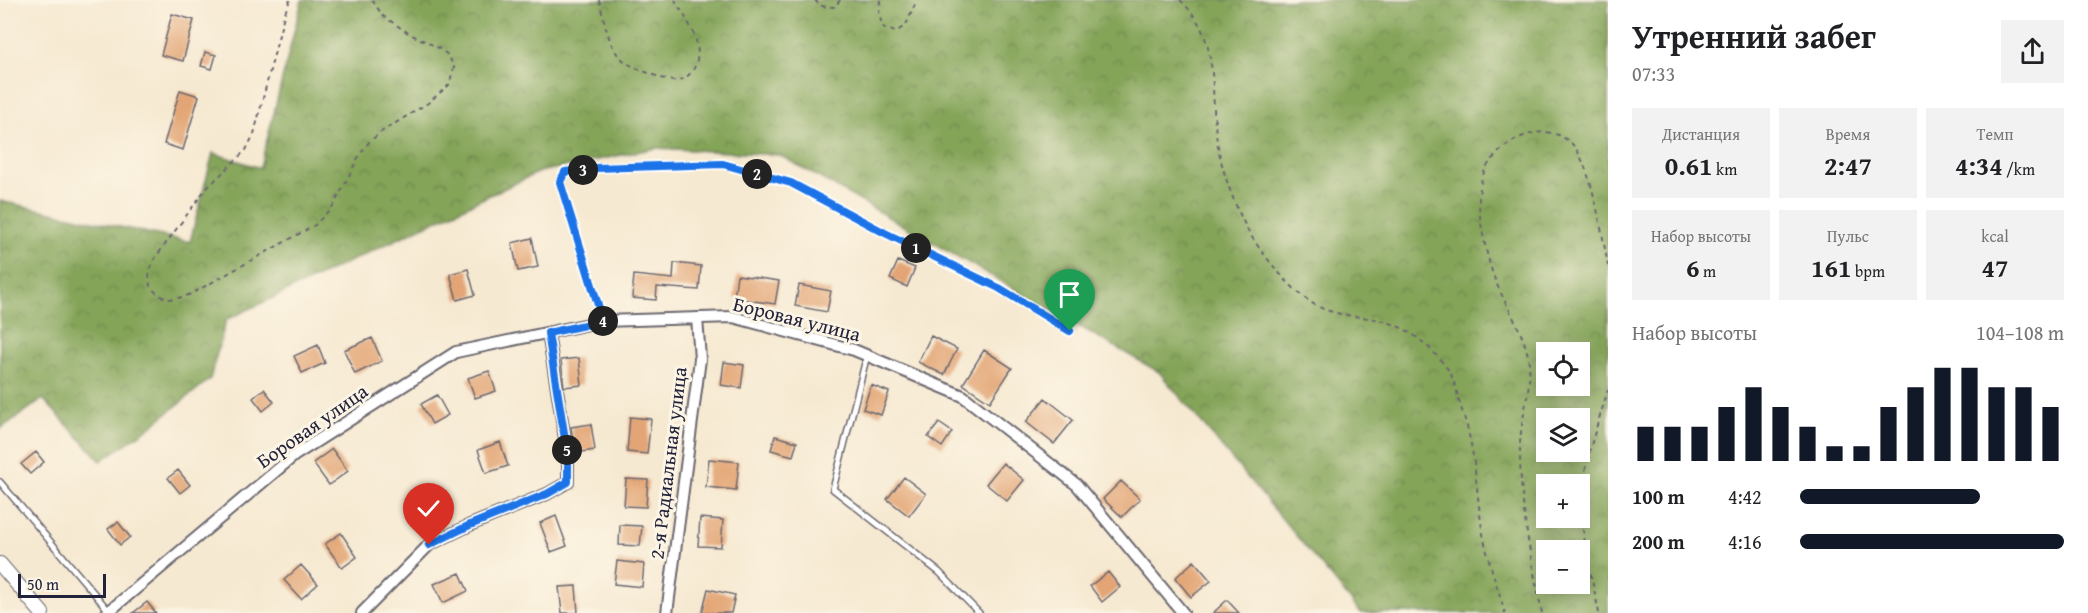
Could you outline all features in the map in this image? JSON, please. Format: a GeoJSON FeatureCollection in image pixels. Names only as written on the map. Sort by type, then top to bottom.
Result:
{"type":"FeatureCollection","features":[{"type":"Feature","properties":{"kind":"street","name":"Боровая улица"},"geometry":{"type":"LineString","coordinates":[[109,612],[295,455],[456,352],[603,321],[733,317],[854,350],[963,396],[1077,485],[1183,613]]}},
{"type":"Feature","properties":{"kind":"street","name":"2-я Радиальная улица"},"geometry":{"type":"LineString","coordinates":[[667,613],[700,359],[697,318]]}},
{"type":"Feature","properties":{"kind":"street"},"geometry":{"type":"LineString","coordinates":[[362,613],[429,545],[470,525],[547,494],[568,482],[568,458],[548,333]]}},
{"type":"Feature","properties":{"kind":"street"},"geometry":{"type":"LineString","coordinates":[[0,564],[42,613]]}},
{"type":"Feature","properties":{"kind":"lane"},"geometry":{"type":"LineString","coordinates":[[603,321],[560,182],[565,172],[596,168],[723,164],[791,183],[885,233],[999,288],[1070,331]]}},
{"type":"Feature","properties":{"kind":"lane"},"geometry":{"type":"LineString","coordinates":[[867,355],[833,489],[939,572],[979,613]]}},
{"type":"Feature","properties":{"kind":"lane"},"geometry":{"type":"LineString","coordinates":[[0,482],[109,612]]}},
{"type":"Feature","properties":{"kind":"path"},"geometry":{"type":"LineString","coordinates":[[290,0],[284,15],[254,134],[246,150],[205,190],[153,261],[149,274],[150,287],[163,298],[176,300],[191,294],[315,225],[334,205],[359,156],[369,142],[428,103],[449,85],[454,67],[448,55],[383,16],[372,0]]}},
{"type":"Feature","properties":{"kind":"path"},"geometry":{"type":"LineString","coordinates":[[600,0],[612,44],[619,55],[630,66],[670,81],[686,78],[695,69],[698,61],[697,45],[675,0]]}},
{"type":"Feature","properties":{"kind":"path"},"geometry":{"type":"LineString","coordinates":[[815,0],[820,6],[835,7],[840,0]]}},
{"type":"Feature","properties":{"kind":"path"},"geometry":{"type":"LineString","coordinates":[[880,0],[879,16],[884,28],[896,32],[906,25],[917,0]]}},
{"type":"Feature","properties":{"kind":"path"},"geometry":{"type":"LineString","coordinates":[[1180,0],[1188,6],[1204,31],[1210,52],[1216,138],[1223,174],[1246,228],[1262,251],[1297,292],[1317,306],[1342,315],[1382,321],[1406,329],[1418,337],[1444,363],[1452,376],[1470,436],[1484,538],[1505,613]]}},
{"type":"Feature","properties":{"kind":"path"},"geometry":{"type":"LineString","coordinates":[[1542,613],[1531,561],[1521,469],[1522,422],[1530,382],[1528,356],[1519,330],[1494,277],[1485,245],[1479,201],[1484,173],[1503,148],[1521,137],[1534,133],[1551,133],[1565,139],[1573,146],[1582,160],[1599,217],[1608,266]]}},
{"type":"Feature","properties":{"kind":"path"},"geometry":{"type":"LineString","coordinates":[[1599,613],[1583,533],[1582,502],[1592,444],[1608,390]]}},
{"type":"Feature","properties":{"kind":"green space"},"geometry":{"type":"Polygon","coordinates":[[[302,0],[1608,0],[1608,613],[1361,613],[1159,372],[780,155],[656,148],[539,172],[226,320],[210,379],[146,430],[101,461],[43,399],[0,429],[0,201],[190,242],[213,153],[260,168],[302,0]]]}},
{"type":"Feature","properties":{"kind":"building"},"geometry":{"type":"Polygon","coordinates":[[[172,14],[194,20],[183,61],[161,55],[172,14]]]}},
{"type":"Feature","properties":{"kind":"building"},"geometry":{"type":"Polygon","coordinates":[[[205,52],[216,55],[212,69],[201,66],[205,52]]]}},
{"type":"Feature","properties":{"kind":"building"},"geometry":{"type":"Polygon","coordinates":[[[180,90],[199,96],[183,150],[164,144],[180,90]]]}},
{"type":"Feature","properties":{"kind":"building"},"geometry":{"type":"Polygon","coordinates":[[[532,238],[538,267],[518,271],[512,243],[532,238]]]}},
{"type":"Feature","properties":{"kind":"building"},"geometry":{"type":"Polygon","coordinates":[[[898,261],[915,268],[907,287],[890,279],[898,261]]]}},
{"type":"Feature","properties":{"kind":"building"},"geometry":{"type":"Polygon","coordinates":[[[674,263],[701,266],[699,290],[657,287],[656,300],[632,298],[634,275],[673,279],[674,263]]]}},
{"type":"Feature","properties":{"kind":"building"},"geometry":{"type":"Polygon","coordinates":[[[468,269],[475,295],[457,300],[450,274],[468,269]]]}},
{"type":"Feature","properties":{"kind":"building"},"geometry":{"type":"Polygon","coordinates":[[[737,275],[779,281],[775,304],[734,298],[737,275]]]}},
{"type":"Feature","properties":{"kind":"building"},"geometry":{"type":"Polygon","coordinates":[[[799,285],[831,291],[827,312],[795,306],[799,285]]]}},
{"type":"Feature","properties":{"kind":"building"},"geometry":{"type":"Polygon","coordinates":[[[931,336],[957,349],[944,375],[918,362],[931,336]]]}},
{"type":"Feature","properties":{"kind":"building"},"geometry":{"type":"Polygon","coordinates":[[[372,338],[382,361],[355,374],[344,350],[372,338]]]}},
{"type":"Feature","properties":{"kind":"building"},"geometry":{"type":"Polygon","coordinates":[[[318,345],[325,363],[302,373],[294,356],[318,345]]]}},
{"type":"Feature","properties":{"kind":"building"},"geometry":{"type":"Polygon","coordinates":[[[984,350],[1012,368],[990,402],[963,384],[984,350]]]}},
{"type":"Feature","properties":{"kind":"building"},"geometry":{"type":"Polygon","coordinates":[[[579,358],[582,385],[564,387],[561,360],[579,358]]]}},
{"type":"Feature","properties":{"kind":"building"},"geometry":{"type":"Polygon","coordinates":[[[724,362],[744,365],[741,388],[721,385],[724,362]]]}},
{"type":"Feature","properties":{"kind":"building"},"geometry":{"type":"Polygon","coordinates":[[[489,371],[496,391],[475,398],[468,378],[489,371]]]}},
{"type":"Feature","properties":{"kind":"building"},"geometry":{"type":"Polygon","coordinates":[[[871,385],[889,392],[881,415],[863,409],[871,385]]]}},
{"type":"Feature","properties":{"kind":"building"},"geometry":{"type":"Polygon","coordinates":[[[264,389],[274,402],[263,411],[253,398],[264,389]]]}},
{"type":"Feature","properties":{"kind":"building"},"geometry":{"type":"Polygon","coordinates":[[[437,395],[448,415],[432,424],[421,404],[437,395]]]}},
{"type":"Feature","properties":{"kind":"building"},"geometry":{"type":"Polygon","coordinates":[[[1045,398],[1073,420],[1054,444],[1026,422],[1045,398]]]}},
{"type":"Feature","properties":{"kind":"building"},"geometry":{"type":"Polygon","coordinates":[[[630,417],[651,419],[647,454],[627,452],[630,417]]]}},
{"type":"Feature","properties":{"kind":"building"},"geometry":{"type":"Polygon","coordinates":[[[939,423],[952,432],[942,447],[928,437],[939,423]]]}},
{"type":"Feature","properties":{"kind":"building"},"geometry":{"type":"Polygon","coordinates":[[[591,424],[595,450],[575,453],[571,427],[591,424]]]}},
{"type":"Feature","properties":{"kind":"building"},"geometry":{"type":"Polygon","coordinates":[[[775,436],[797,442],[793,456],[771,450],[775,436]]]}},
{"type":"Feature","properties":{"kind":"building"},"geometry":{"type":"Polygon","coordinates":[[[500,442],[508,466],[486,473],[478,450],[500,442]]]}},
{"type":"Feature","properties":{"kind":"building"},"geometry":{"type":"Polygon","coordinates":[[[332,449],[348,471],[329,485],[313,463],[332,449]]]}},
{"type":"Feature","properties":{"kind":"building"},"geometry":{"type":"Polygon","coordinates":[[[36,452],[44,462],[30,474],[21,464],[36,452]]]}},
{"type":"Feature","properties":{"kind":"building"},"geometry":{"type":"Polygon","coordinates":[[[709,459],[739,462],[736,490],[706,487],[709,459]]]}},
{"type":"Feature","properties":{"kind":"building"},"geometry":{"type":"Polygon","coordinates":[[[1003,463],[1024,480],[1007,501],[986,484],[1003,463]]]}},
{"type":"Feature","properties":{"kind":"building"},"geometry":{"type":"Polygon","coordinates":[[[178,470],[190,485],[180,493],[168,478],[178,470]]]}},
{"type":"Feature","properties":{"kind":"building"},"geometry":{"type":"Polygon","coordinates":[[[904,477],[926,494],[909,516],[887,499],[904,477]]]}},
{"type":"Feature","properties":{"kind":"building"},"geometry":{"type":"Polygon","coordinates":[[[626,479],[648,480],[646,507],[624,506],[626,479]]]}},
{"type":"Feature","properties":{"kind":"building"},"geometry":{"type":"Polygon","coordinates":[[[1121,481],[1140,499],[1122,517],[1103,499],[1121,481]]]}},
{"type":"Feature","properties":{"kind":"building"},"geometry":{"type":"Polygon","coordinates":[[[556,516],[567,546],[551,552],[540,523],[556,516]]]}},
{"type":"Feature","properties":{"kind":"building"},"geometry":{"type":"Polygon","coordinates":[[[700,518],[723,520],[721,547],[698,546],[700,518]]]}},
{"type":"Feature","properties":{"kind":"building"},"geometry":{"type":"Polygon","coordinates":[[[118,522],[130,537],[120,545],[108,529],[118,522]]]}},
{"type":"Feature","properties":{"kind":"building"},"geometry":{"type":"Polygon","coordinates":[[[620,525],[642,526],[640,546],[619,545],[620,525]]]}},
{"type":"Feature","properties":{"kind":"building"},"geometry":{"type":"Polygon","coordinates":[[[341,533],[357,557],[342,568],[325,544],[341,533]]]}},
{"type":"Feature","properties":{"kind":"building"},"geometry":{"type":"Polygon","coordinates":[[[617,561],[644,564],[642,587],[614,584],[617,561]]]}},
{"type":"Feature","properties":{"kind":"building"},"geometry":{"type":"Polygon","coordinates":[[[1194,561],[1211,581],[1191,597],[1175,578],[1194,561]]]}},
{"type":"Feature","properties":{"kind":"building"},"geometry":{"type":"Polygon","coordinates":[[[301,565],[318,584],[301,599],[284,580],[301,565]]]}},
{"type":"Feature","properties":{"kind":"building"},"geometry":{"type":"Polygon","coordinates":[[[1108,572],[1120,587],[1102,602],[1090,586],[1108,572]]]}},
{"type":"Feature","properties":{"kind":"building"},"geometry":{"type":"Polygon","coordinates":[[[460,573],[468,591],[443,603],[434,584],[460,573]]]}},
{"type":"Feature","properties":{"kind":"building"},"geometry":{"type":"Polygon","coordinates":[[[576,586],[578,613],[562,613],[559,587],[576,586]]]}},
{"type":"Feature","properties":{"kind":"building"},"geometry":{"type":"Polygon","coordinates":[[[708,589],[735,595],[731,613],[702,613],[708,589]]]}},
{"type":"Feature","properties":{"kind":"building"},"geometry":{"type":"Polygon","coordinates":[[[1227,600],[1239,613],[1213,613],[1227,600]]]}},
{"type":"Feature","properties":{"kind":"building"},"geometry":{"type":"Polygon","coordinates":[[[147,602],[156,613],[133,613],[147,602]]]}},
{"type":"Feature","properties":{"kind":"route"},"geometry":{"type":"LineString","coordinates":[[429,545],[470,525],[547,494],[568,482],[568,458],[548,333],[603,321],[560,182],[565,172],[596,168],[723,164],[791,183],[885,233],[999,288],[1070,331]]}}]}
